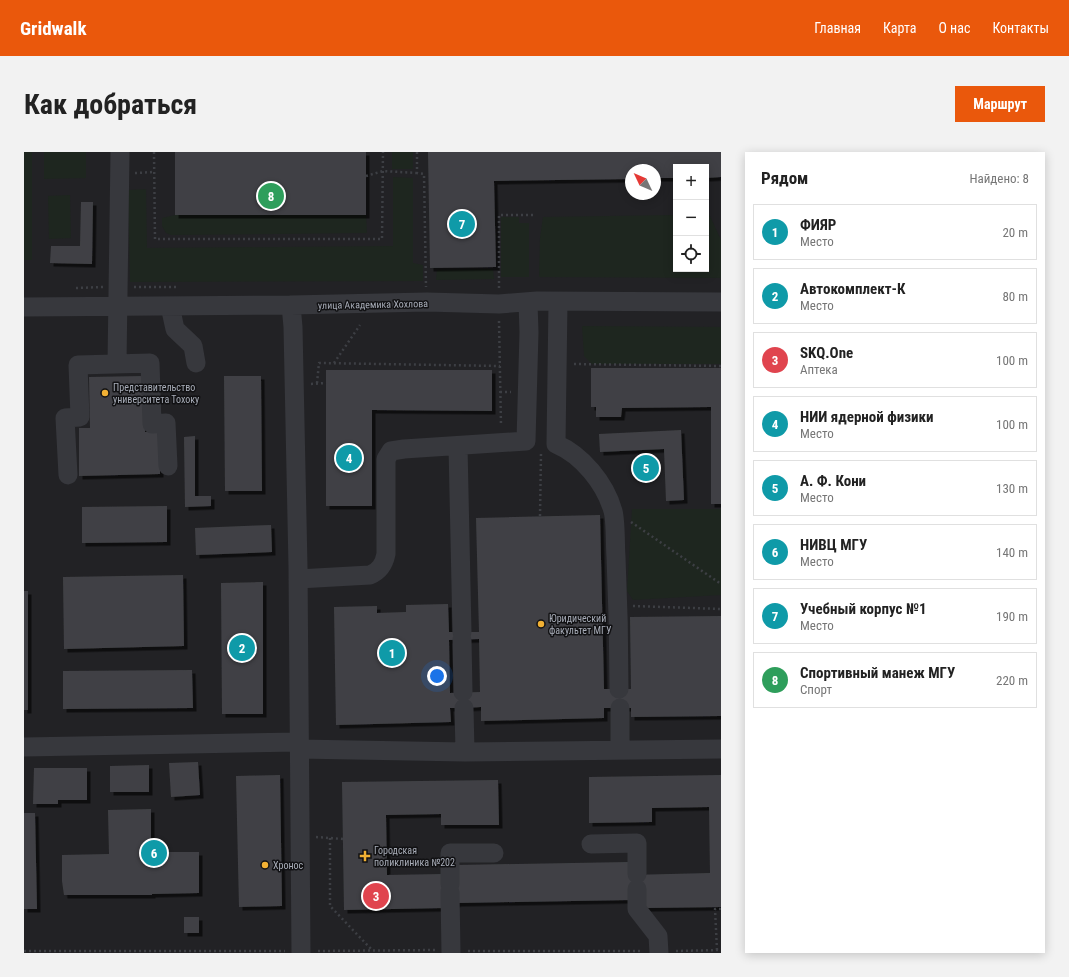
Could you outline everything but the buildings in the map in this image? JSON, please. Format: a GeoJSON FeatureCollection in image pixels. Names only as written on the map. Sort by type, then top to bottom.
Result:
{"type":"FeatureCollection","features":[{"type":"Feature","properties":{"kind":"street"},"geometry":{"type":"LineString","coordinates":[[117,364],[120,152]]}},
{"type":"Feature","properties":{"kind":"street","name":"улица Академика Хохлова"},"geometry":{"type":"LineString","coordinates":[[24,306],[291,305],[427,302],[499,304],[528,302],[721,302]]}},
{"type":"Feature","properties":{"kind":"street"},"geometry":{"type":"LineString","coordinates":[[298,579],[370,575],[383,565],[386,554],[386,459],[390,451],[526,441],[529,332],[528,302]]}},
{"type":"Feature","properties":{"kind":"street"},"geometry":{"type":"LineString","coordinates":[[558,302],[556,444],[573,453],[599,481],[614,512],[619,606],[619,689]]}},
{"type":"Feature","properties":{"kind":"street"},"geometry":{"type":"LineString","coordinates":[[291,305],[293,327],[298,579],[301,952]]}},
{"type":"Feature","properties":{"kind":"street"},"geometry":{"type":"LineString","coordinates":[[170,306],[175,329],[194,346],[196,363]]}},
{"type":"Feature","properties":{"kind":"street"},"geometry":{"type":"LineString","coordinates":[[68,475],[65,418],[80,417],[78,366],[150,362],[152,424],[166,423],[168,466]]}},
{"type":"Feature","properties":{"kind":"street"},"geometry":{"type":"LineString","coordinates":[[458,446],[465,752]]}},
{"type":"Feature","properties":{"kind":"street"},"geometry":{"type":"LineString","coordinates":[[620,708],[620,750]]}},
{"type":"Feature","properties":{"kind":"street"},"geometry":{"type":"LineString","coordinates":[[24,746],[299,745],[465,752],[721,749]]}},
{"type":"Feature","properties":{"kind":"street"},"geometry":{"type":"LineString","coordinates":[[591,844],[637,843],[637,909],[658,936],[659,952]]}},
{"type":"Feature","properties":{"kind":"street"},"geometry":{"type":"LineString","coordinates":[[451,952],[450,853],[494,853]]}},
{"type":"Feature","properties":{"kind":"path"},"geometry":{"type":"LineString","coordinates":[[154,152],[156,239],[382,239],[383,152]]}},
{"type":"Feature","properties":{"kind":"path"},"geometry":{"type":"LineString","coordinates":[[416,173],[417,152]]}},
{"type":"Feature","properties":{"kind":"path"},"geometry":{"type":"LineString","coordinates":[[366,176],[383,171],[424,174],[426,273]]}},
{"type":"Feature","properties":{"kind":"path"},"geometry":{"type":"LineString","coordinates":[[499,276],[499,216],[533,215]]}},
{"type":"Feature","properties":{"kind":"path"},"geometry":{"type":"LineString","coordinates":[[499,319],[502,443]]}},
{"type":"Feature","properties":{"kind":"path"},"geometry":{"type":"LineString","coordinates":[[334,363],[360,324]]}},
{"type":"Feature","properties":{"kind":"path"},"geometry":{"type":"LineString","coordinates":[[318,384],[319,363],[500,366]]}},
{"type":"Feature","properties":{"kind":"path"},"geometry":{"type":"LineString","coordinates":[[574,364],[721,366]]}},
{"type":"Feature","properties":{"kind":"path"},"geometry":{"type":"LineString","coordinates":[[304,384],[326,383]]}},
{"type":"Feature","properties":{"kind":"path"},"geometry":{"type":"LineString","coordinates":[[614,512],[721,584]]}},
{"type":"Feature","properties":{"kind":"path"},"geometry":{"type":"LineString","coordinates":[[619,606],[721,609]]}},
{"type":"Feature","properties":{"kind":"path"},"geometry":{"type":"LineString","coordinates":[[315,837],[343,839]]}},
{"type":"Feature","properties":{"kind":"path"},"geometry":{"type":"LineString","coordinates":[[330,838],[330,906],[373,950]]}},
{"type":"Feature","properties":{"kind":"path"},"geometry":{"type":"LineString","coordinates":[[717,950],[715,909],[721,909]]}},
{"type":"Feature","properties":{"kind":"path"},"geometry":{"type":"LineString","coordinates":[[24,951],[301,952],[373,950],[388,952],[659,952],[721,950]]}},
{"type":"Feature","properties":{"kind":"shaded area"},"geometry":{"type":"Polygon","coordinates":[[[24,152],[721,152],[721,953],[24,953],[24,152]]]}},
{"type":"Feature","properties":{"kind":"shaded area"},"geometry":{"type":"Polygon","coordinates":[[[24,152],[32,152],[32,260],[24,260],[24,152]]]}},
{"type":"Feature","properties":{"kind":"shaded area"},"geometry":{"type":"Polygon","coordinates":[[[44,152],[86,152],[86,178],[44,179],[44,152]]]}},
{"type":"Feature","properties":{"kind":"shaded area"},"geometry":{"type":"Polygon","coordinates":[[[392,152],[413,152],[413,169],[392,169],[392,152]]]}},
{"type":"Feature","properties":{"kind":"shaded area"},"geometry":{"type":"Polygon","coordinates":[[[393,177],[413,178],[413,263],[423,265],[423,281],[130,282],[128,190],[146,189],[147,248],[393,246],[393,177]]]}},
{"type":"Feature","properties":{"kind":"shaded area"},"geometry":{"type":"Polygon","coordinates":[[[70,195],[71,238],[49,239],[48,196],[70,195]]]}},
{"type":"Feature","properties":{"kind":"shaded area"},"geometry":{"type":"Polygon","coordinates":[[[709,214],[721,240],[721,278],[539,277],[540,238],[543,217],[673,215],[673,272],[709,272],[709,214]]]}},
{"type":"Feature","properties":{"kind":"shaded area"},"geometry":{"type":"Polygon","coordinates":[[[175,215],[366,215],[367,233],[171,235],[166,233],[162,226],[162,218],[175,215]]]}},
{"type":"Feature","properties":{"kind":"shaded area"},"geometry":{"type":"Polygon","coordinates":[[[501,217],[519,217],[519,223],[529,223],[529,277],[501,277],[501,217]]]}},
{"type":"Feature","properties":{"kind":"shaded area"},"geometry":{"type":"Polygon","coordinates":[[[493,269],[494,279],[436,280],[437,270],[493,269]]]}},
{"type":"Feature","properties":{"kind":"shaded area"},"geometry":{"type":"Polygon","coordinates":[[[582,326],[721,327],[721,364],[592,364],[584,356],[582,326]]]}},
{"type":"Feature","properties":{"kind":"shaded area"},"geometry":{"type":"Polygon","coordinates":[[[632,509],[721,509],[721,595],[633,600],[627,591],[632,509]]]}},
{"type":"Feature","properties":{"kind":"place","name":"Спортивный манеж МГУ"},"geometry":{"type":"Point","coordinates":[271,196]}},
{"type":"Feature","properties":{"kind":"place","name":"Учебный корпус №1"},"geometry":{"type":"Point","coordinates":[462,224]}},
{"type":"Feature","properties":{"kind":"place","name":"Представительство университета Тохоку"},"geometry":{"type":"Point","coordinates":[105,393]}},
{"type":"Feature","properties":{"kind":"place","name":"НИИ ядерной физики"},"geometry":{"type":"Point","coordinates":[349,458]}},
{"type":"Feature","properties":{"kind":"place","name":"А. Ф. Кони"},"geometry":{"type":"Point","coordinates":[646,468]}},
{"type":"Feature","properties":{"kind":"place","name":"Юридический факультет МГУ"},"geometry":{"type":"Point","coordinates":[541,624]}},
{"type":"Feature","properties":{"kind":"place","name":"Автокомплект-К"},"geometry":{"type":"Point","coordinates":[242,648]}},
{"type":"Feature","properties":{"kind":"place","name":"ФИЯР"},"geometry":{"type":"Point","coordinates":[392,653]}},
{"type":"Feature","properties":{"kind":"place","name":"НИВЦ МГУ"},"geometry":{"type":"Point","coordinates":[154,853]}},
{"type":"Feature","properties":{"kind":"place","name":"Городская поликлиника №202"},"geometry":{"type":"Point","coordinates":[365,856]}},
{"type":"Feature","properties":{"kind":"place","name":"Хронос"},"geometry":{"type":"Point","coordinates":[265,865]}},
{"type":"Feature","properties":{"kind":"place","name":"SKQ.One"},"geometry":{"type":"Point","coordinates":[376,896]}}]}
